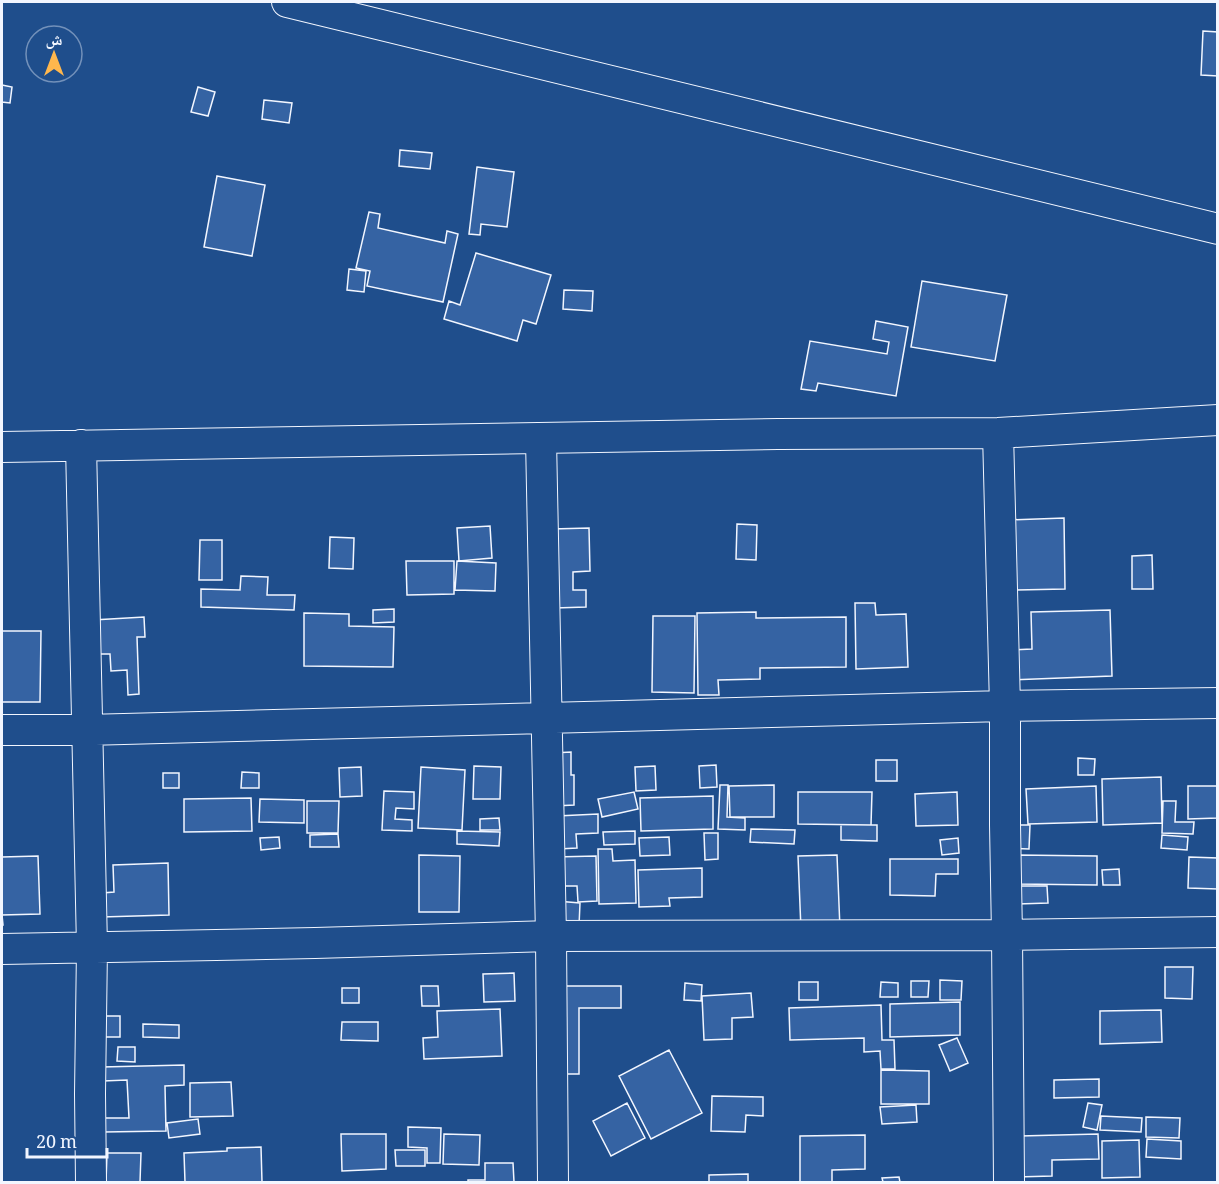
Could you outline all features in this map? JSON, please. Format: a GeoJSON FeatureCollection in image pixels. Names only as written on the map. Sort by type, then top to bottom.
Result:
{"type":"FeatureCollection","features":[{"type":"Feature","properties":{"kind":"street"},"geometry":{"type":"LineString","coordinates":[[287,2],[1218,229]]}},
{"type":"Feature","properties":{"kind":"street"},"geometry":{"type":"LineString","coordinates":[[2,447],[778,434],[998,433],[1218,420]]}},
{"type":"Feature","properties":{"kind":"street"},"geometry":{"type":"LineString","coordinates":[[998,433],[1005,706],[1009,1182]]}},
{"type":"Feature","properties":{"kind":"street"},"geometry":{"type":"LineString","coordinates":[[541,439],[551,936],[553,1182]]}},
{"type":"Feature","properties":{"kind":"street"},"geometry":{"type":"LineString","coordinates":[[81,445],[92,947],[91,1182]]}},
{"type":"Feature","properties":{"kind":"street"},"geometry":{"type":"LineString","coordinates":[[2,730],[86,730],[1005,706],[1218,703]]}},
{"type":"Feature","properties":{"kind":"street"},"geometry":{"type":"LineString","coordinates":[[2,949],[551,936],[1218,932]]}},
{"type":"Feature","properties":{"kind":"building"},"geometry":{"type":"Polygon","coordinates":[[[1203,31],[1218,32],[1218,76],[1201,75],[1203,31]]]}},
{"type":"Feature","properties":{"kind":"building"},"geometry":{"type":"Polygon","coordinates":[[[2,85],[12,87],[10,103],[2,102],[2,85]]]}},
{"type":"Feature","properties":{"kind":"building"},"geometry":{"type":"Polygon","coordinates":[[[198,87],[215,92],[208,116],[191,112],[198,87]]]}},
{"type":"Feature","properties":{"kind":"building"},"geometry":{"type":"Polygon","coordinates":[[[264,100],[292,103],[289,123],[262,119],[264,100]]]}},
{"type":"Feature","properties":{"kind":"building"},"geometry":{"type":"Polygon","coordinates":[[[400,150],[432,153],[430,169],[399,166],[400,150]]]}},
{"type":"Feature","properties":{"kind":"building"},"geometry":{"type":"Polygon","coordinates":[[[477,167],[514,172],[507,227],[481,224],[480,235],[469,234],[477,167]]]}},
{"type":"Feature","properties":{"kind":"building"},"geometry":{"type":"Polygon","coordinates":[[[217,176],[265,185],[252,256],[204,247],[217,176]]]}},
{"type":"Feature","properties":{"kind":"building"},"geometry":{"type":"Polygon","coordinates":[[[369,212],[380,214],[378,228],[445,243],[447,231],[458,234],[443,302],[367,286],[370,271],[356,268],[369,212]]]}},
{"type":"Feature","properties":{"kind":"building"},"geometry":{"type":"Polygon","coordinates":[[[476,253],[551,275],[536,324],[523,320],[517,341],[444,319],[449,301],[460,305],[476,253]]]}},
{"type":"Feature","properties":{"kind":"building"},"geometry":{"type":"Polygon","coordinates":[[[349,269],[366,271],[364,292],[347,290],[349,269]]]}},
{"type":"Feature","properties":{"kind":"building"},"geometry":{"type":"Polygon","coordinates":[[[922,281],[1007,295],[995,361],[911,347],[922,281]]]}},
{"type":"Feature","properties":{"kind":"building"},"geometry":{"type":"Polygon","coordinates":[[[564,290],[593,291],[592,311],[563,309],[564,290]]]}},
{"type":"Feature","properties":{"kind":"building"},"geometry":{"type":"Polygon","coordinates":[[[876,321],[908,327],[896,396],[818,383],[816,391],[801,389],[810,341],[887,354],[889,342],[873,339],[876,321]]]}},
{"type":"Feature","properties":{"kind":"building"},"geometry":{"type":"Polygon","coordinates":[[[1064,518],[1065,589],[1016,590],[1007,520],[1064,518]]]}},
{"type":"Feature","properties":{"kind":"building"},"geometry":{"type":"Polygon","coordinates":[[[737,524],[757,525],[756,560],[736,559],[737,524]]]}},
{"type":"Feature","properties":{"kind":"building"},"geometry":{"type":"Polygon","coordinates":[[[490,526],[492,558],[459,561],[457,528],[490,526]]]}},
{"type":"Feature","properties":{"kind":"building"},"geometry":{"type":"Polygon","coordinates":[[[589,528],[590,571],[573,572],[573,590],[586,590],[586,607],[555,608],[552,529],[589,528]]]}},
{"type":"Feature","properties":{"kind":"building"},"geometry":{"type":"Polygon","coordinates":[[[330,537],[354,538],[353,569],[329,568],[330,537]]]}},
{"type":"Feature","properties":{"kind":"building"},"geometry":{"type":"Polygon","coordinates":[[[200,540],[222,540],[222,580],[199,580],[200,540]]]}},
{"type":"Feature","properties":{"kind":"building"},"geometry":{"type":"Polygon","coordinates":[[[1152,555],[1153,589],[1132,589],[1132,556],[1152,555]]]}},
{"type":"Feature","properties":{"kind":"building"},"geometry":{"type":"Polygon","coordinates":[[[406,561],[454,561],[454,594],[407,595],[406,561]]]}},
{"type":"Feature","properties":{"kind":"building"},"geometry":{"type":"Polygon","coordinates":[[[457,561],[496,563],[495,591],[455,590],[457,561]]]}},
{"type":"Feature","properties":{"kind":"building"},"geometry":{"type":"Polygon","coordinates":[[[241,576],[268,577],[267,595],[295,595],[294,610],[201,607],[201,589],[240,590],[241,576]]]}},
{"type":"Feature","properties":{"kind":"building"},"geometry":{"type":"Polygon","coordinates":[[[855,603],[875,603],[876,615],[906,614],[908,667],[856,669],[855,603]]]}},
{"type":"Feature","properties":{"kind":"building"},"geometry":{"type":"Polygon","coordinates":[[[394,609],[394,622],[373,623],[373,610],[394,609]]]}},
{"type":"Feature","properties":{"kind":"building"},"geometry":{"type":"Polygon","coordinates":[[[1110,610],[1112,676],[1011,680],[1010,650],[1032,649],[1031,612],[1110,610]]]}},
{"type":"Feature","properties":{"kind":"building"},"geometry":{"type":"Polygon","coordinates":[[[756,612],[756,618],[846,617],[846,667],[760,668],[760,679],[718,680],[719,695],[698,695],[697,613],[756,612]]]}},
{"type":"Feature","properties":{"kind":"building"},"geometry":{"type":"Polygon","coordinates":[[[304,613],[349,614],[349,626],[394,627],[393,667],[304,666],[304,613]]]}},
{"type":"Feature","properties":{"kind":"building"},"geometry":{"type":"Polygon","coordinates":[[[653,616],[695,616],[694,693],[652,692],[653,616]]]}},
{"type":"Feature","properties":{"kind":"building"},"geometry":{"type":"Polygon","coordinates":[[[144,617],[145,637],[137,637],[139,694],[128,695],[127,670],[111,671],[110,654],[95,654],[93,620],[144,617]]]}},
{"type":"Feature","properties":{"kind":"building"},"geometry":{"type":"Polygon","coordinates":[[[2,631],[41,631],[40,702],[2,702],[2,631]]]}},
{"type":"Feature","properties":{"kind":"building"},"geometry":{"type":"Polygon","coordinates":[[[571,752],[574,805],[555,806],[553,753],[571,752]]]}},
{"type":"Feature","properties":{"kind":"building"},"geometry":{"type":"Polygon","coordinates":[[[1078,758],[1095,759],[1094,775],[1078,775],[1078,758]]]}},
{"type":"Feature","properties":{"kind":"building"},"geometry":{"type":"Polygon","coordinates":[[[876,760],[897,760],[897,781],[876,781],[876,760]]]}},
{"type":"Feature","properties":{"kind":"building"},"geometry":{"type":"Polygon","coordinates":[[[716,765],[717,787],[700,788],[699,766],[716,765]]]}},
{"type":"Feature","properties":{"kind":"building"},"geometry":{"type":"Polygon","coordinates":[[[474,766],[501,767],[500,799],[473,799],[474,766]]]}},
{"type":"Feature","properties":{"kind":"building"},"geometry":{"type":"Polygon","coordinates":[[[655,766],[656,790],[636,791],[635,767],[655,766]]]}},
{"type":"Feature","properties":{"kind":"building"},"geometry":{"type":"Polygon","coordinates":[[[361,767],[362,796],[340,797],[339,768],[361,767]]]}},
{"type":"Feature","properties":{"kind":"building"},"geometry":{"type":"Polygon","coordinates":[[[421,767],[465,770],[462,830],[418,828],[421,767]]]}},
{"type":"Feature","properties":{"kind":"building"},"geometry":{"type":"Polygon","coordinates":[[[242,772],[259,773],[259,788],[241,788],[242,772]]]}},
{"type":"Feature","properties":{"kind":"building"},"geometry":{"type":"Polygon","coordinates":[[[163,773],[179,773],[179,788],[163,788],[163,773]]]}},
{"type":"Feature","properties":{"kind":"building"},"geometry":{"type":"Polygon","coordinates":[[[1161,777],[1162,823],[1103,825],[1102,779],[1161,777]]]}},
{"type":"Feature","properties":{"kind":"building"},"geometry":{"type":"Polygon","coordinates":[[[720,785],[728,785],[727,817],[745,818],[745,830],[718,829],[720,785]]]}},
{"type":"Feature","properties":{"kind":"building"},"geometry":{"type":"Polygon","coordinates":[[[774,785],[774,817],[730,817],[729,786],[774,785]]]}},
{"type":"Feature","properties":{"kind":"building"},"geometry":{"type":"Polygon","coordinates":[[[1096,786],[1097,822],[1028,824],[1026,789],[1096,786]]]}},
{"type":"Feature","properties":{"kind":"building"},"geometry":{"type":"Polygon","coordinates":[[[1188,786],[1218,786],[1218,818],[1188,819],[1188,786]]]}},
{"type":"Feature","properties":{"kind":"building"},"geometry":{"type":"Polygon","coordinates":[[[384,791],[414,792],[414,809],[396,808],[395,819],[412,820],[412,831],[382,830],[384,791]]]}},
{"type":"Feature","properties":{"kind":"building"},"geometry":{"type":"Polygon","coordinates":[[[634,792],[638,809],[602,817],[598,799],[634,792]]]}},
{"type":"Feature","properties":{"kind":"building"},"geometry":{"type":"Polygon","coordinates":[[[798,792],[872,792],[871,825],[798,824],[798,792]]]}},
{"type":"Feature","properties":{"kind":"building"},"geometry":{"type":"Polygon","coordinates":[[[957,792],[958,825],[916,826],[915,794],[957,792]]]}},
{"type":"Feature","properties":{"kind":"building"},"geometry":{"type":"Polygon","coordinates":[[[713,796],[713,829],[641,831],[640,798],[713,796]]]}},
{"type":"Feature","properties":{"kind":"building"},"geometry":{"type":"Polygon","coordinates":[[[251,798],[252,831],[184,832],[184,799],[251,798]]]}},
{"type":"Feature","properties":{"kind":"building"},"geometry":{"type":"Polygon","coordinates":[[[260,799],[304,800],[304,823],[259,822],[260,799]]]}},
{"type":"Feature","properties":{"kind":"building"},"geometry":{"type":"Polygon","coordinates":[[[307,801],[339,801],[338,833],[307,833],[307,801]]]}},
{"type":"Feature","properties":{"kind":"building"},"geometry":{"type":"Polygon","coordinates":[[[1163,801],[1176,801],[1175,822],[1194,822],[1193,834],[1162,833],[1163,801]]]}},
{"type":"Feature","properties":{"kind":"building"},"geometry":{"type":"Polygon","coordinates":[[[598,814],[598,833],[576,834],[577,848],[558,849],[557,816],[598,814]]]}},
{"type":"Feature","properties":{"kind":"building"},"geometry":{"type":"Polygon","coordinates":[[[499,818],[500,830],[480,830],[480,819],[499,818]]]}},
{"type":"Feature","properties":{"kind":"building"},"geometry":{"type":"Polygon","coordinates":[[[841,825],[877,825],[877,841],[841,840],[841,825]]]}},
{"type":"Feature","properties":{"kind":"building"},"geometry":{"type":"Polygon","coordinates":[[[1009,825],[1030,825],[1029,849],[1008,848],[1009,825]]]}},
{"type":"Feature","properties":{"kind":"building"},"geometry":{"type":"Polygon","coordinates":[[[751,829],[795,830],[794,844],[750,842],[751,829]]]}},
{"type":"Feature","properties":{"kind":"building"},"geometry":{"type":"Polygon","coordinates":[[[457,831],[500,832],[499,846],[457,844],[457,831]]]}},
{"type":"Feature","properties":{"kind":"building"},"geometry":{"type":"Polygon","coordinates":[[[635,831],[635,844],[604,845],[603,832],[635,831]]]}},
{"type":"Feature","properties":{"kind":"building"},"geometry":{"type":"Polygon","coordinates":[[[704,833],[718,833],[718,859],[705,860],[704,833]]]}},
{"type":"Feature","properties":{"kind":"building"},"geometry":{"type":"Polygon","coordinates":[[[338,834],[339,847],[310,847],[310,835],[338,834]]]}},
{"type":"Feature","properties":{"kind":"building"},"geometry":{"type":"Polygon","coordinates":[[[1162,835],[1188,837],[1187,850],[1161,848],[1162,835]]]}},
{"type":"Feature","properties":{"kind":"building"},"geometry":{"type":"Polygon","coordinates":[[[279,837],[280,848],[261,850],[260,838],[279,837]]]}},
{"type":"Feature","properties":{"kind":"building"},"geometry":{"type":"Polygon","coordinates":[[[669,837],[670,855],[640,856],[639,838],[669,837]]]}},
{"type":"Feature","properties":{"kind":"building"},"geometry":{"type":"Polygon","coordinates":[[[958,838],[959,853],[942,855],[940,840],[958,838]]]}},
{"type":"Feature","properties":{"kind":"building"},"geometry":{"type":"Polygon","coordinates":[[[598,849],[612,849],[613,861],[635,860],[636,903],[599,904],[598,849]]]}},
{"type":"Feature","properties":{"kind":"building"},"geometry":{"type":"Polygon","coordinates":[[[419,855],[460,856],[459,912],[419,912],[419,855]]]}},
{"type":"Feature","properties":{"kind":"building"},"geometry":{"type":"Polygon","coordinates":[[[837,855],[840,929],[801,930],[798,856],[837,855]]]}},
{"type":"Feature","properties":{"kind":"building"},"geometry":{"type":"Polygon","coordinates":[[[1017,855],[1097,856],[1097,885],[1017,884],[1017,855]]]}},
{"type":"Feature","properties":{"kind":"building"},"geometry":{"type":"Polygon","coordinates":[[[38,856],[40,914],[2,915],[2,857],[38,856]]]}},
{"type":"Feature","properties":{"kind":"building"},"geometry":{"type":"Polygon","coordinates":[[[596,856],[597,901],[578,902],[577,886],[555,886],[554,857],[596,856]]]}},
{"type":"Feature","properties":{"kind":"building"},"geometry":{"type":"Polygon","coordinates":[[[1189,857],[1218,858],[1218,889],[1188,888],[1189,857]]]}},
{"type":"Feature","properties":{"kind":"building"},"geometry":{"type":"Polygon","coordinates":[[[890,859],[958,859],[958,874],[936,874],[935,896],[890,895],[890,859]]]}},
{"type":"Feature","properties":{"kind":"building"},"geometry":{"type":"Polygon","coordinates":[[[168,863],[169,915],[102,917],[102,893],[114,892],[113,865],[168,863]]]}},
{"type":"Feature","properties":{"kind":"building"},"geometry":{"type":"Polygon","coordinates":[[[702,868],[702,897],[669,898],[670,906],[639,907],[638,870],[702,868]]]}},
{"type":"Feature","properties":{"kind":"building"},"geometry":{"type":"Polygon","coordinates":[[[1119,869],[1120,885],[1103,885],[1102,870],[1119,869]]]}},
{"type":"Feature","properties":{"kind":"building"},"geometry":{"type":"Polygon","coordinates":[[[1018,886],[1047,886],[1048,903],[1018,904],[1018,886]]]}},
{"type":"Feature","properties":{"kind":"building"},"geometry":{"type":"Polygon","coordinates":[[[556,901],[580,903],[579,926],[555,925],[556,901]]]}},
{"type":"Feature","properties":{"kind":"building"},"geometry":{"type":"Polygon","coordinates":[[[1165,967],[1193,967],[1192,999],[1165,998],[1165,967]]]}},
{"type":"Feature","properties":{"kind":"building"},"geometry":{"type":"Polygon","coordinates":[[[514,973],[515,1001],[484,1002],[483,974],[514,973]]]}},
{"type":"Feature","properties":{"kind":"building"},"geometry":{"type":"Polygon","coordinates":[[[940,980],[962,981],[961,1000],[940,1000],[940,980]]]}},
{"type":"Feature","properties":{"kind":"building"},"geometry":{"type":"Polygon","coordinates":[[[911,981],[929,981],[928,997],[911,997],[911,981]]]}},
{"type":"Feature","properties":{"kind":"building"},"geometry":{"type":"Polygon","coordinates":[[[799,982],[818,982],[818,1000],[799,1000],[799,982]]]}},
{"type":"Feature","properties":{"kind":"building"},"geometry":{"type":"Polygon","coordinates":[[[881,982],[898,983],[898,997],[880,997],[881,982]]]}},
{"type":"Feature","properties":{"kind":"building"},"geometry":{"type":"Polygon","coordinates":[[[685,983],[702,985],[701,1001],[684,1000],[685,983]]]}},
{"type":"Feature","properties":{"kind":"building"},"geometry":{"type":"Polygon","coordinates":[[[421,986],[438,986],[439,1006],[422,1006],[421,986]]]}},
{"type":"Feature","properties":{"kind":"building"},"geometry":{"type":"Polygon","coordinates":[[[560,986],[621,986],[621,1008],[579,1008],[579,1074],[560,1074],[560,986]]]}},
{"type":"Feature","properties":{"kind":"building"},"geometry":{"type":"Polygon","coordinates":[[[342,988],[359,988],[359,1003],[342,1003],[342,988]]]}},
{"type":"Feature","properties":{"kind":"building"},"geometry":{"type":"Polygon","coordinates":[[[751,993],[753,1017],[732,1018],[732,1039],[704,1040],[702,996],[751,993]]]}},
{"type":"Feature","properties":{"kind":"building"},"geometry":{"type":"Polygon","coordinates":[[[960,1002],[960,1035],[890,1037],[890,1004],[960,1002]]]}},
{"type":"Feature","properties":{"kind":"building"},"geometry":{"type":"Polygon","coordinates":[[[881,1005],[882,1040],[894,1040],[895,1069],[881,1069],[880,1051],[864,1052],[864,1038],[790,1040],[789,1008],[881,1005]]]}},
{"type":"Feature","properties":{"kind":"building"},"geometry":{"type":"Polygon","coordinates":[[[500,1009],[502,1056],[424,1059],[423,1038],[438,1037],[437,1011],[500,1009]]]}},
{"type":"Feature","properties":{"kind":"building"},"geometry":{"type":"Polygon","coordinates":[[[1161,1010],[1162,1042],[1100,1044],[1100,1011],[1161,1010]]]}},
{"type":"Feature","properties":{"kind":"building"},"geometry":{"type":"Polygon","coordinates":[[[103,1016],[120,1016],[120,1037],[103,1037],[103,1016]]]}},
{"type":"Feature","properties":{"kind":"building"},"geometry":{"type":"Polygon","coordinates":[[[342,1022],[378,1022],[378,1041],[341,1040],[342,1022]]]}},
{"type":"Feature","properties":{"kind":"building"},"geometry":{"type":"Polygon","coordinates":[[[143,1024],[179,1025],[179,1038],[143,1037],[143,1024]]]}},
{"type":"Feature","properties":{"kind":"building"},"geometry":{"type":"Polygon","coordinates":[[[957,1038],[968,1063],[950,1071],[939,1045],[957,1038]]]}},
{"type":"Feature","properties":{"kind":"building"},"geometry":{"type":"Polygon","coordinates":[[[118,1047],[135,1047],[135,1062],[117,1061],[118,1047]]]}},
{"type":"Feature","properties":{"kind":"building"},"geometry":{"type":"Polygon","coordinates":[[[669,1050],[702,1113],[651,1139],[619,1076],[669,1050]]]}},
{"type":"Feature","properties":{"kind":"building"},"geometry":{"type":"Polygon","coordinates":[[[184,1065],[184,1085],[165,1086],[166,1131],[104,1132],[104,1118],[129,1118],[127,1080],[103,1081],[102,1067],[184,1065]]]}},
{"type":"Feature","properties":{"kind":"building"},"geometry":{"type":"Polygon","coordinates":[[[881,1070],[929,1071],[929,1104],[881,1104],[881,1070]]]}},
{"type":"Feature","properties":{"kind":"building"},"geometry":{"type":"Polygon","coordinates":[[[1099,1079],[1099,1097],[1054,1098],[1054,1080],[1099,1079]]]}},
{"type":"Feature","properties":{"kind":"building"},"geometry":{"type":"Polygon","coordinates":[[[231,1082],[233,1116],[190,1117],[190,1083],[231,1082]]]}},
{"type":"Feature","properties":{"kind":"building"},"geometry":{"type":"Polygon","coordinates":[[[712,1096],[763,1097],[763,1116],[746,1115],[745,1132],[711,1131],[712,1096]]]}},
{"type":"Feature","properties":{"kind":"building"},"geometry":{"type":"Polygon","coordinates":[[[627,1103],[645,1138],[611,1156],[593,1121],[627,1103]]]}},
{"type":"Feature","properties":{"kind":"building"},"geometry":{"type":"Polygon","coordinates":[[[1088,1103],[1102,1105],[1097,1130],[1083,1127],[1088,1103]]]}},
{"type":"Feature","properties":{"kind":"building"},"geometry":{"type":"Polygon","coordinates":[[[916,1105],[917,1122],[882,1124],[880,1107],[916,1105]]]}},
{"type":"Feature","properties":{"kind":"building"},"geometry":{"type":"Polygon","coordinates":[[[1101,1116],[1142,1118],[1141,1132],[1100,1130],[1101,1116]]]}},
{"type":"Feature","properties":{"kind":"building"},"geometry":{"type":"Polygon","coordinates":[[[1146,1117],[1180,1118],[1179,1138],[1146,1137],[1146,1117]]]}},
{"type":"Feature","properties":{"kind":"building"},"geometry":{"type":"Polygon","coordinates":[[[198,1119],[200,1134],[169,1138],[167,1123],[198,1119]]]}},
{"type":"Feature","properties":{"kind":"building"},"geometry":{"type":"Polygon","coordinates":[[[408,1127],[441,1128],[440,1163],[427,1163],[427,1148],[408,1147],[408,1127]]]}},
{"type":"Feature","properties":{"kind":"building"},"geometry":{"type":"Polygon","coordinates":[[[341,1134],[386,1134],[386,1169],[342,1171],[341,1134]]]}},
{"type":"Feature","properties":{"kind":"building"},"geometry":{"type":"Polygon","coordinates":[[[444,1134],[480,1135],[479,1165],[443,1164],[444,1134]]]}},
{"type":"Feature","properties":{"kind":"building"},"geometry":{"type":"Polygon","coordinates":[[[1098,1134],[1099,1159],[1052,1160],[1052,1176],[1012,1177],[1020,1136],[1098,1134]]]}},
{"type":"Feature","properties":{"kind":"building"},"geometry":{"type":"Polygon","coordinates":[[[865,1135],[865,1169],[832,1170],[832,1182],[800,1182],[800,1136],[865,1135]]]}},
{"type":"Feature","properties":{"kind":"building"},"geometry":{"type":"Polygon","coordinates":[[[1147,1139],[1181,1141],[1181,1159],[1146,1157],[1147,1139]]]}},
{"type":"Feature","properties":{"kind":"building"},"geometry":{"type":"Polygon","coordinates":[[[1139,1140],[1140,1177],[1102,1178],[1102,1141],[1139,1140]]]}},
{"type":"Feature","properties":{"kind":"building"},"geometry":{"type":"Polygon","coordinates":[[[261,1147],[262,1182],[185,1182],[184,1153],[261,1147]]]}},
{"type":"Feature","properties":{"kind":"building"},"geometry":{"type":"Polygon","coordinates":[[[395,1150],[425,1150],[425,1166],[396,1166],[395,1150]]]}},
{"type":"Feature","properties":{"kind":"building"},"geometry":{"type":"Polygon","coordinates":[[[107,1153],[141,1153],[140,1182],[106,1182],[107,1153]]]}},
{"type":"Feature","properties":{"kind":"building"},"geometry":{"type":"Polygon","coordinates":[[[485,1163],[513,1163],[514,1182],[468,1182],[468,1180],[485,1180],[485,1163]]]}},
{"type":"Feature","properties":{"kind":"building"},"geometry":{"type":"Polygon","coordinates":[[[748,1174],[748,1182],[709,1182],[709,1175],[748,1174]]]}},
{"type":"Feature","properties":{"kind":"building"},"geometry":{"type":"Polygon","coordinates":[[[899,1177],[900,1182],[883,1182],[882,1178],[899,1177]]]}}]}
